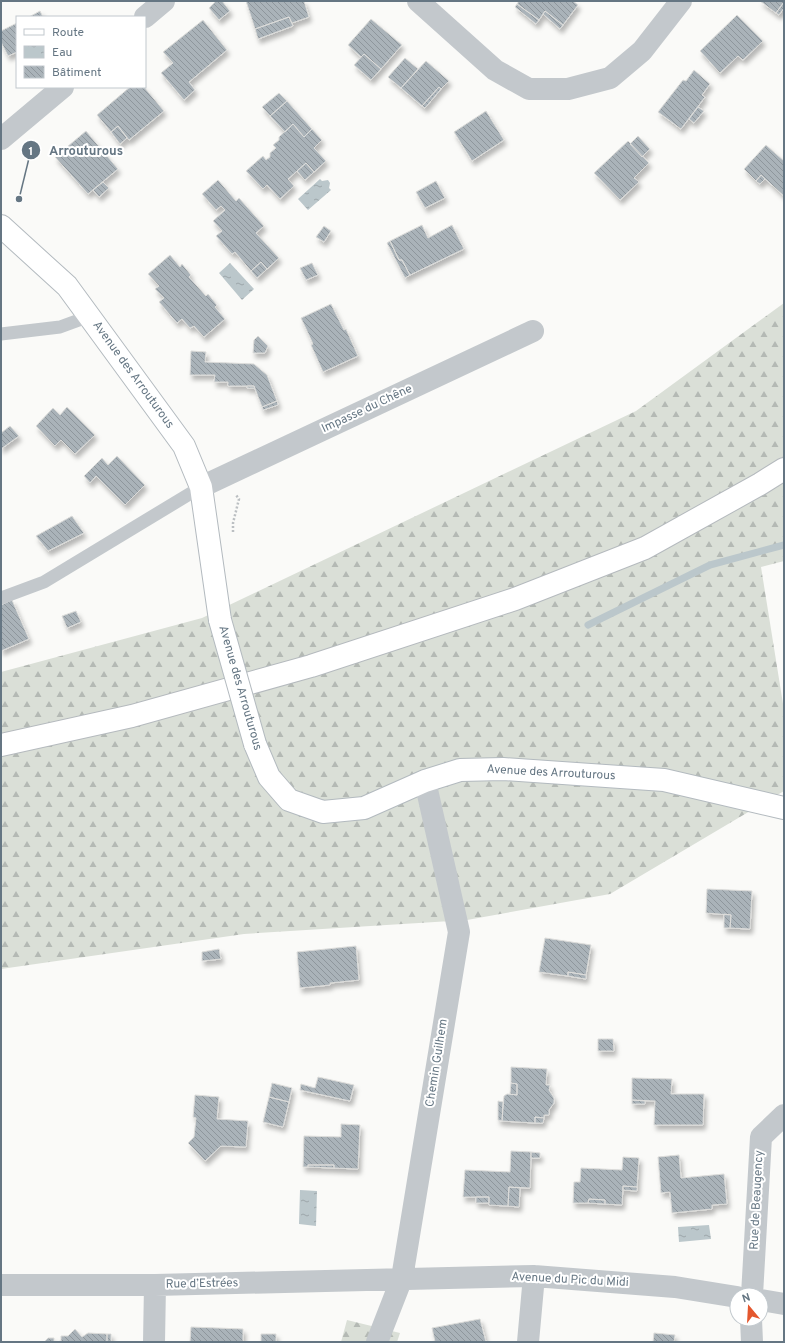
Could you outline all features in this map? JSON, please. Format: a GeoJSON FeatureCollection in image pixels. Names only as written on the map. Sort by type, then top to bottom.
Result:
{"type":"FeatureCollection","features":[{"type":"Feature","properties":{"kind":"street"},"geometry":{"type":"LineString","coordinates":[[146,16],[164,1]]}},
{"type":"Feature","properties":{"kind":"street"},"geometry":{"type":"LineString","coordinates":[[418,1],[494,70],[529,88],[568,89],[610,78],[642,51],[681,1]]}},
{"type":"Feature","properties":{"kind":"street"},"geometry":{"type":"LineString","coordinates":[[1,139],[62,88]]}},
{"type":"Feature","properties":{"kind":"street","name":"Avenue des Arrouturous"},"geometry":{"type":"LineString","coordinates":[[1,226],[67,286],[184,446],[200,487],[220,620],[255,744],[269,777],[289,800],[323,812],[364,808],[424,781],[460,770],[502,769],[664,780],[784,808]]}},
{"type":"Feature","properties":{"kind":"street","name":"Impasse du Chêne"},"geometry":{"type":"LineString","coordinates":[[200,487],[533,330]]}},
{"type":"Feature","properties":{"kind":"street"},"geometry":{"type":"LineString","coordinates":[[1,745],[132,716],[303,668],[515,599],[645,548],[784,469]]}},
{"type":"Feature","properties":{"kind":"street","name":"Chemin Guilhem"},"geometry":{"type":"LineString","coordinates":[[376,1342],[402,1278],[459,932],[424,781]]}},
{"type":"Feature","properties":{"kind":"street","name":"Rue de Beaugency"},"geometry":{"type":"LineString","coordinates":[[752,1287],[761,1137],[784,1115]]}},
{"type":"Feature","properties":{"kind":"street"},"geometry":{"type":"LineString","coordinates":[[528,1342],[534,1276]]}},
{"type":"Feature","properties":{"kind":"street","name":"Avenue du Pic du Midi"},"geometry":{"type":"LineString","coordinates":[[402,1278],[534,1276],[675,1287],[729,1296]]}},
{"type":"Feature","properties":{"kind":"street","name":"Rue d’Estrées"},"geometry":{"type":"LineString","coordinates":[[1,1285],[155,1286],[402,1278]]}},
{"type":"Feature","properties":{"kind":"street"},"geometry":{"type":"LineString","coordinates":[[154,1342],[155,1286]]}},
{"type":"Feature","properties":{"kind":"street"},"geometry":{"type":"LineString","coordinates":[[769,1301],[784,1304]]}},
{"type":"Feature","properties":{"kind":"street"},"geometry":{"type":"LineString","coordinates":[[751,1327],[752,1342]]}},
{"type":"Feature","properties":{"kind":"lane"},"geometry":{"type":"LineString","coordinates":[[1,334],[60,327],[90,316]]}},
{"type":"Feature","properties":{"kind":"lane"},"geometry":{"type":"LineString","coordinates":[[1,598],[44,582],[200,487]]}},
{"type":"Feature","properties":{"kind":"green space"},"geometry":{"type":"Polygon","coordinates":[[[784,303],[784,561],[761,567],[784,710],[784,791],[610,894],[467,920],[244,934],[1,969],[1,672],[202,618],[636,411],[784,303]]]}},
{"type":"Feature","properties":{"kind":"green space"},"geometry":{"type":"Polygon","coordinates":[[[347,1320],[400,1333],[397,1342],[341,1342],[347,1320]]]}},
{"type":"Feature","properties":{"kind":"water"},"geometry":{"type":"Polygon","coordinates":[[[320,179],[322,181],[328,180],[330,183],[329,188],[331,190],[308,210],[298,199],[320,179]]]}},
{"type":"Feature","properties":{"kind":"water"},"geometry":{"type":"Polygon","coordinates":[[[230,263],[254,289],[242,300],[219,273],[230,263]]]}},
{"type":"Feature","properties":{"kind":"water"},"geometry":{"type":"Polygon","coordinates":[[[300,1190],[317,1191],[316,1226],[299,1224],[300,1190]]]}},
{"type":"Feature","properties":{"kind":"water"},"geometry":{"type":"Polygon","coordinates":[[[709,1225],[711,1239],[679,1242],[678,1227],[709,1225]]]}},
{"type":"Feature","properties":{"kind":"building"},"geometry":{"type":"Polygon","coordinates":[[[216,1],[222,1],[230,11],[219,20],[209,8],[216,1]]]}},
{"type":"Feature","properties":{"kind":"building"},"geometry":{"type":"Polygon","coordinates":[[[246,1],[304,1],[309,17],[292,23],[289,17],[255,29],[246,1]]]}},
{"type":"Feature","properties":{"kind":"building"},"geometry":{"type":"Polygon","coordinates":[[[519,1],[573,1],[578,5],[563,25],[545,11],[539,20],[517,4],[519,1]]]}},
{"type":"Feature","properties":{"kind":"building"},"geometry":{"type":"Polygon","coordinates":[[[760,1],[784,1],[784,2],[776,13],[760,1]]]}},
{"type":"Feature","properties":{"kind":"building"},"geometry":{"type":"Polygon","coordinates":[[[784,2],[784,8],[779,15],[776,13],[784,2]]]}},
{"type":"Feature","properties":{"kind":"building"},"geometry":{"type":"Polygon","coordinates":[[[517,4],[539,20],[536,24],[515,7],[517,4]]]}},
{"type":"Feature","properties":{"kind":"building"},"geometry":{"type":"Polygon","coordinates":[[[40,11],[42,16],[31,16],[40,11]]]}},
{"type":"Feature","properties":{"kind":"building"},"geometry":{"type":"Polygon","coordinates":[[[545,11],[563,25],[560,29],[543,14],[545,11]]]}},
{"type":"Feature","properties":{"kind":"building"},"geometry":{"type":"Polygon","coordinates":[[[737,15],[763,41],[743,60],[738,56],[720,73],[700,51],[737,15]]]}},
{"type":"Feature","properties":{"kind":"building"},"geometry":{"type":"Polygon","coordinates":[[[289,17],[293,26],[258,39],[255,29],[289,17]]]}},
{"type":"Feature","properties":{"kind":"building"},"geometry":{"type":"Polygon","coordinates":[[[371,19],[402,45],[381,69],[364,54],[361,57],[348,45],[371,19]]]}},
{"type":"Feature","properties":{"kind":"building"},"geometry":{"type":"Polygon","coordinates":[[[203,20],[227,50],[189,82],[195,90],[184,100],[161,73],[173,63],[163,52],[203,20]]]}},
{"type":"Feature","properties":{"kind":"building"},"geometry":{"type":"Polygon","coordinates":[[[16,24],[16,52],[8,56],[1,42],[1,31],[16,24]]]}},
{"type":"Feature","properties":{"kind":"building"},"geometry":{"type":"Polygon","coordinates":[[[364,54],[381,69],[371,80],[354,65],[364,54]]]}},
{"type":"Feature","properties":{"kind":"building"},"geometry":{"type":"Polygon","coordinates":[[[405,58],[418,69],[401,88],[388,77],[405,58]]]}},
{"type":"Feature","properties":{"kind":"building"},"geometry":{"type":"Polygon","coordinates":[[[426,61],[449,81],[441,89],[439,87],[422,106],[401,88],[426,61]]]}},
{"type":"Feature","properties":{"kind":"building"},"geometry":{"type":"Polygon","coordinates":[[[694,70],[710,84],[702,95],[705,97],[681,129],[658,112],[683,80],[686,81],[694,70]]]}},
{"type":"Feature","properties":{"kind":"building"},"geometry":{"type":"Polygon","coordinates":[[[439,87],[441,89],[425,108],[422,106],[439,87]]]}},
{"type":"Feature","properties":{"kind":"building"},"geometry":{"type":"Polygon","coordinates":[[[129,88],[145,88],[164,111],[129,140],[118,126],[111,132],[97,115],[129,88]]]}},
{"type":"Feature","properties":{"kind":"building"},"geometry":{"type":"Polygon","coordinates":[[[279,93],[287,101],[270,116],[262,107],[279,93]]]}},
{"type":"Feature","properties":{"kind":"building"},"geometry":{"type":"Polygon","coordinates":[[[287,101],[312,129],[304,137],[293,124],[285,132],[270,116],[287,101]]]}},
{"type":"Feature","properties":{"kind":"building"},"geometry":{"type":"Polygon","coordinates":[[[698,107],[704,111],[694,123],[689,119],[698,107]]]}},
{"type":"Feature","properties":{"kind":"building"},"geometry":{"type":"Polygon","coordinates":[[[486,111],[504,140],[472,161],[454,132],[486,111]]]}},
{"type":"Feature","properties":{"kind":"building"},"geometry":{"type":"Polygon","coordinates":[[[293,124],[304,137],[312,129],[322,140],[314,148],[326,161],[314,172],[306,163],[288,179],[294,186],[280,199],[267,185],[263,189],[246,171],[263,156],[266,160],[270,157],[270,153],[276,148],[273,145],[293,124]]]}},
{"type":"Feature","properties":{"kind":"building"},"geometry":{"type":"Polygon","coordinates":[[[118,126],[127,138],[120,144],[111,132],[118,126]]]}},
{"type":"Feature","properties":{"kind":"building"},"geometry":{"type":"Polygon","coordinates":[[[86,131],[118,169],[88,194],[55,157],[86,131]]]}},
{"type":"Feature","properties":{"kind":"building"},"geometry":{"type":"Polygon","coordinates":[[[638,136],[650,149],[642,157],[630,144],[638,136]]]}},
{"type":"Feature","properties":{"kind":"building"},"geometry":{"type":"Polygon","coordinates":[[[628,141],[649,163],[634,178],[639,182],[620,200],[594,173],[628,141]]]}},
{"type":"Feature","properties":{"kind":"building"},"geometry":{"type":"Polygon","coordinates":[[[766,145],[784,161],[784,196],[761,175],[756,181],[744,169],[766,145]]]}},
{"type":"Feature","properties":{"kind":"building"},"geometry":{"type":"Polygon","coordinates":[[[306,163],[314,172],[305,180],[297,171],[306,163]]]}},
{"type":"Feature","properties":{"kind":"building"},"geometry":{"type":"Polygon","coordinates":[[[761,175],[765,179],[760,184],[756,181],[761,175]]]}},
{"type":"Feature","properties":{"kind":"building"},"geometry":{"type":"Polygon","coordinates":[[[218,180],[236,201],[239,198],[264,226],[256,233],[279,258],[267,269],[261,262],[251,271],[235,252],[232,254],[216,236],[222,231],[213,221],[225,210],[221,206],[216,210],[202,194],[218,180]]]}},
{"type":"Feature","properties":{"kind":"building"},"geometry":{"type":"Polygon","coordinates":[[[436,181],[445,198],[425,208],[416,192],[436,181]]]}},
{"type":"Feature","properties":{"kind":"building"},"geometry":{"type":"Polygon","coordinates":[[[103,182],[109,188],[99,197],[93,190],[103,182]]]}},
{"type":"Feature","properties":{"kind":"building"},"geometry":{"type":"Polygon","coordinates":[[[422,225],[428,238],[452,225],[464,249],[410,275],[402,260],[399,260],[390,241],[422,225]]]}},
{"type":"Feature","properties":{"kind":"building"},"geometry":{"type":"Polygon","coordinates":[[[324,226],[331,231],[324,242],[316,237],[324,226]]]}},
{"type":"Feature","properties":{"kind":"building"},"geometry":{"type":"Polygon","coordinates":[[[390,241],[399,260],[402,260],[410,275],[405,278],[387,243],[390,241]]]}},
{"type":"Feature","properties":{"kind":"building"},"geometry":{"type":"Polygon","coordinates":[[[170,255],[180,267],[182,264],[191,275],[189,277],[206,296],[208,294],[217,305],[215,307],[225,319],[204,337],[194,326],[190,328],[182,319],[177,323],[159,302],[164,298],[155,289],[159,286],[148,274],[170,255]]]}},
{"type":"Feature","properties":{"kind":"building"},"geometry":{"type":"Polygon","coordinates":[[[261,262],[267,269],[257,278],[251,271],[261,262]]]}},
{"type":"Feature","properties":{"kind":"building"},"geometry":{"type":"Polygon","coordinates":[[[312,263],[318,275],[306,280],[300,268],[312,263]]]}},
{"type":"Feature","properties":{"kind":"building"},"geometry":{"type":"Polygon","coordinates":[[[331,304],[344,330],[346,329],[358,356],[323,372],[311,345],[313,344],[301,318],[331,304]]]}},
{"type":"Feature","properties":{"kind":"building"},"geometry":{"type":"Polygon","coordinates":[[[258,336],[268,346],[265,353],[253,353],[254,340],[258,336]]]}},
{"type":"Feature","properties":{"kind":"building"},"geometry":{"type":"Polygon","coordinates":[[[191,351],[206,352],[205,362],[254,364],[267,375],[277,401],[262,407],[254,386],[228,386],[228,382],[214,382],[215,375],[190,375],[191,351]]]}},
{"type":"Feature","properties":{"kind":"building"},"geometry":{"type":"Polygon","coordinates":[[[247,386],[254,386],[255,388],[247,388],[247,386]]]}},
{"type":"Feature","properties":{"kind":"building"},"geometry":{"type":"Polygon","coordinates":[[[277,401],[278,405],[263,410],[262,407],[277,401]]]}},
{"type":"Feature","properties":{"kind":"building"},"geometry":{"type":"Polygon","coordinates":[[[67,407],[95,435],[75,454],[61,440],[55,446],[36,426],[53,408],[60,415],[67,407]]]}},
{"type":"Feature","properties":{"kind":"building"},"geometry":{"type":"Polygon","coordinates":[[[10,426],[19,436],[1,449],[1,433],[10,426]]]}},
{"type":"Feature","properties":{"kind":"building"},"geometry":{"type":"Polygon","coordinates":[[[117,456],[145,485],[125,505],[96,476],[90,483],[84,476],[102,458],[108,465],[117,456]]]}},
{"type":"Feature","properties":{"kind":"building"},"geometry":{"type":"Polygon","coordinates":[[[72,516],[84,533],[48,551],[36,536],[72,516]]]}},
{"type":"Feature","properties":{"kind":"building"},"geometry":{"type":"Polygon","coordinates":[[[12,600],[29,639],[1,651],[1,605],[12,600]]]}},
{"type":"Feature","properties":{"kind":"building"},"geometry":{"type":"Polygon","coordinates":[[[76,611],[81,622],[67,628],[62,616],[76,611]]]}},
{"type":"Feature","properties":{"kind":"building"},"geometry":{"type":"Polygon","coordinates":[[[707,889],[752,891],[750,929],[730,928],[731,915],[706,913],[707,889]]]}},
{"type":"Feature","properties":{"kind":"building"},"geometry":{"type":"Polygon","coordinates":[[[724,914],[731,915],[730,928],[724,928],[724,914]]]}},
{"type":"Feature","properties":{"kind":"building"},"geometry":{"type":"Polygon","coordinates":[[[545,938],[591,945],[586,975],[568,972],[568,976],[539,972],[545,938]]]}},
{"type":"Feature","properties":{"kind":"building"},"geometry":{"type":"Polygon","coordinates":[[[356,946],[359,980],[300,988],[297,952],[356,946]]]}},
{"type":"Feature","properties":{"kind":"building"},"geometry":{"type":"Polygon","coordinates":[[[219,949],[221,959],[202,961],[202,952],[219,949]]]}},
{"type":"Feature","properties":{"kind":"building"},"geometry":{"type":"Polygon","coordinates":[[[568,972],[586,975],[586,979],[568,976],[568,972]]]}},
{"type":"Feature","properties":{"kind":"building"},"geometry":{"type":"Polygon","coordinates":[[[598,1039],[613,1039],[614,1051],[598,1051],[598,1039]]]}},
{"type":"Feature","properties":{"kind":"building"},"geometry":{"type":"Polygon","coordinates":[[[511,1067],[547,1069],[546,1085],[550,1085],[549,1090],[554,1098],[554,1103],[549,1110],[549,1115],[544,1115],[544,1118],[535,1117],[535,1123],[502,1121],[504,1096],[507,1094],[517,1095],[517,1084],[511,1083],[511,1067]]]}},
{"type":"Feature","properties":{"kind":"building"},"geometry":{"type":"Polygon","coordinates":[[[318,1077],[354,1085],[350,1101],[300,1090],[301,1084],[315,1088],[318,1077]]]}},
{"type":"Feature","properties":{"kind":"building"},"geometry":{"type":"Polygon","coordinates":[[[632,1078],[672,1079],[671,1094],[704,1094],[703,1125],[654,1125],[655,1101],[632,1100],[632,1078]]]}},
{"type":"Feature","properties":{"kind":"building"},"geometry":{"type":"Polygon","coordinates":[[[272,1083],[292,1088],[289,1102],[269,1097],[272,1083]]]}},
{"type":"Feature","properties":{"kind":"building"},"geometry":{"type":"Polygon","coordinates":[[[511,1083],[517,1084],[517,1095],[510,1094],[511,1083]]]}},
{"type":"Feature","properties":{"kind":"building"},"geometry":{"type":"Polygon","coordinates":[[[195,1095],[219,1097],[217,1119],[248,1121],[246,1147],[221,1146],[205,1161],[188,1143],[194,1137],[196,1118],[193,1117],[195,1095]]]}},
{"type":"Feature","properties":{"kind":"building"},"geometry":{"type":"Polygon","coordinates":[[[269,1097],[289,1102],[283,1127],[263,1122],[269,1097]]]}},
{"type":"Feature","properties":{"kind":"building"},"geometry":{"type":"Polygon","coordinates":[[[632,1100],[645,1101],[645,1104],[632,1104],[632,1100]]]}},
{"type":"Feature","properties":{"kind":"building"},"geometry":{"type":"Polygon","coordinates":[[[498,1101],[503,1102],[502,1121],[498,1120],[498,1101]]]}},
{"type":"Feature","properties":{"kind":"building"},"geometry":{"type":"Polygon","coordinates":[[[535,1117],[544,1118],[543,1123],[535,1123],[535,1117]]]}},
{"type":"Feature","properties":{"kind":"building"},"geometry":{"type":"Polygon","coordinates":[[[341,1124],[360,1125],[358,1169],[334,1168],[334,1165],[308,1165],[308,1167],[303,1167],[304,1136],[341,1137],[341,1124]]]}},
{"type":"Feature","properties":{"kind":"building"},"geometry":{"type":"Polygon","coordinates":[[[511,1151],[531,1152],[530,1188],[509,1187],[508,1206],[489,1205],[489,1197],[463,1197],[465,1170],[510,1172],[511,1151]]]}},
{"type":"Feature","properties":{"kind":"building"},"geometry":{"type":"Polygon","coordinates":[[[531,1152],[540,1153],[540,1158],[531,1158],[531,1152]]]}},
{"type":"Feature","properties":{"kind":"building"},"geometry":{"type":"Polygon","coordinates":[[[679,1155],[681,1178],[724,1174],[727,1204],[712,1205],[712,1209],[672,1213],[670,1192],[661,1193],[658,1157],[679,1155]]]}},
{"type":"Feature","properties":{"kind":"building"},"geometry":{"type":"Polygon","coordinates":[[[623,1157],[639,1158],[637,1187],[623,1186],[622,1205],[605,1204],[605,1200],[589,1199],[588,1203],[573,1203],[574,1182],[580,1182],[581,1168],[622,1170],[623,1157]]]}},
{"type":"Feature","properties":{"kind":"building"},"geometry":{"type":"Polygon","coordinates":[[[308,1165],[334,1165],[334,1168],[308,1167],[308,1165]]]}},
{"type":"Feature","properties":{"kind":"building"},"geometry":{"type":"Polygon","coordinates":[[[623,1186],[637,1187],[637,1191],[623,1190],[623,1186]]]}},
{"type":"Feature","properties":{"kind":"building"},"geometry":{"type":"Polygon","coordinates":[[[509,1187],[520,1188],[519,1207],[508,1206],[509,1187]]]}},
{"type":"Feature","properties":{"kind":"building"},"geometry":{"type":"Polygon","coordinates":[[[476,1197],[489,1197],[489,1203],[476,1203],[476,1197]]]}},
{"type":"Feature","properties":{"kind":"building"},"geometry":{"type":"Polygon","coordinates":[[[589,1199],[605,1200],[605,1204],[588,1203],[589,1199]]]}},
{"type":"Feature","properties":{"kind":"building"},"geometry":{"type":"Polygon","coordinates":[[[480,1319],[486,1342],[435,1342],[432,1328],[480,1319]]]}},
{"type":"Feature","properties":{"kind":"building"},"geometry":{"type":"Polygon","coordinates":[[[191,1327],[243,1329],[243,1342],[190,1342],[191,1327]]]}},
{"type":"Feature","properties":{"kind":"building"},"geometry":{"type":"Polygon","coordinates":[[[75,1329],[82,1337],[88,1333],[107,1334],[107,1342],[54,1342],[61,1341],[61,1336],[68,1336],[75,1329]]]}},
{"type":"Feature","properties":{"kind":"building"},"geometry":{"type":"Polygon","coordinates":[[[654,1333],[675,1335],[674,1342],[653,1342],[654,1333]]]}},
{"type":"Feature","properties":{"kind":"building"},"geometry":{"type":"Polygon","coordinates":[[[107,1334],[111,1334],[111,1342],[107,1342],[107,1334]]]}},
{"type":"Feature","properties":{"kind":"building"},"geometry":{"type":"Polygon","coordinates":[[[261,1334],[276,1334],[276,1342],[261,1342],[261,1334]]]}},
{"type":"Feature","properties":{"kind":"building"},"geometry":{"type":"Polygon","coordinates":[[[48,1338],[54,1338],[54,1342],[44,1342],[48,1338]]]}},
{"type":"Feature","properties":{"kind":"waterway"},"geometry":{"type":"LineString","coordinates":[[588,625],[710,565],[784,545]]}},
{"type":"Feature","properties":{"kind":"place","name":"Arrouturous"},"geometry":{"type":"Point","coordinates":[19,199]}}]}
